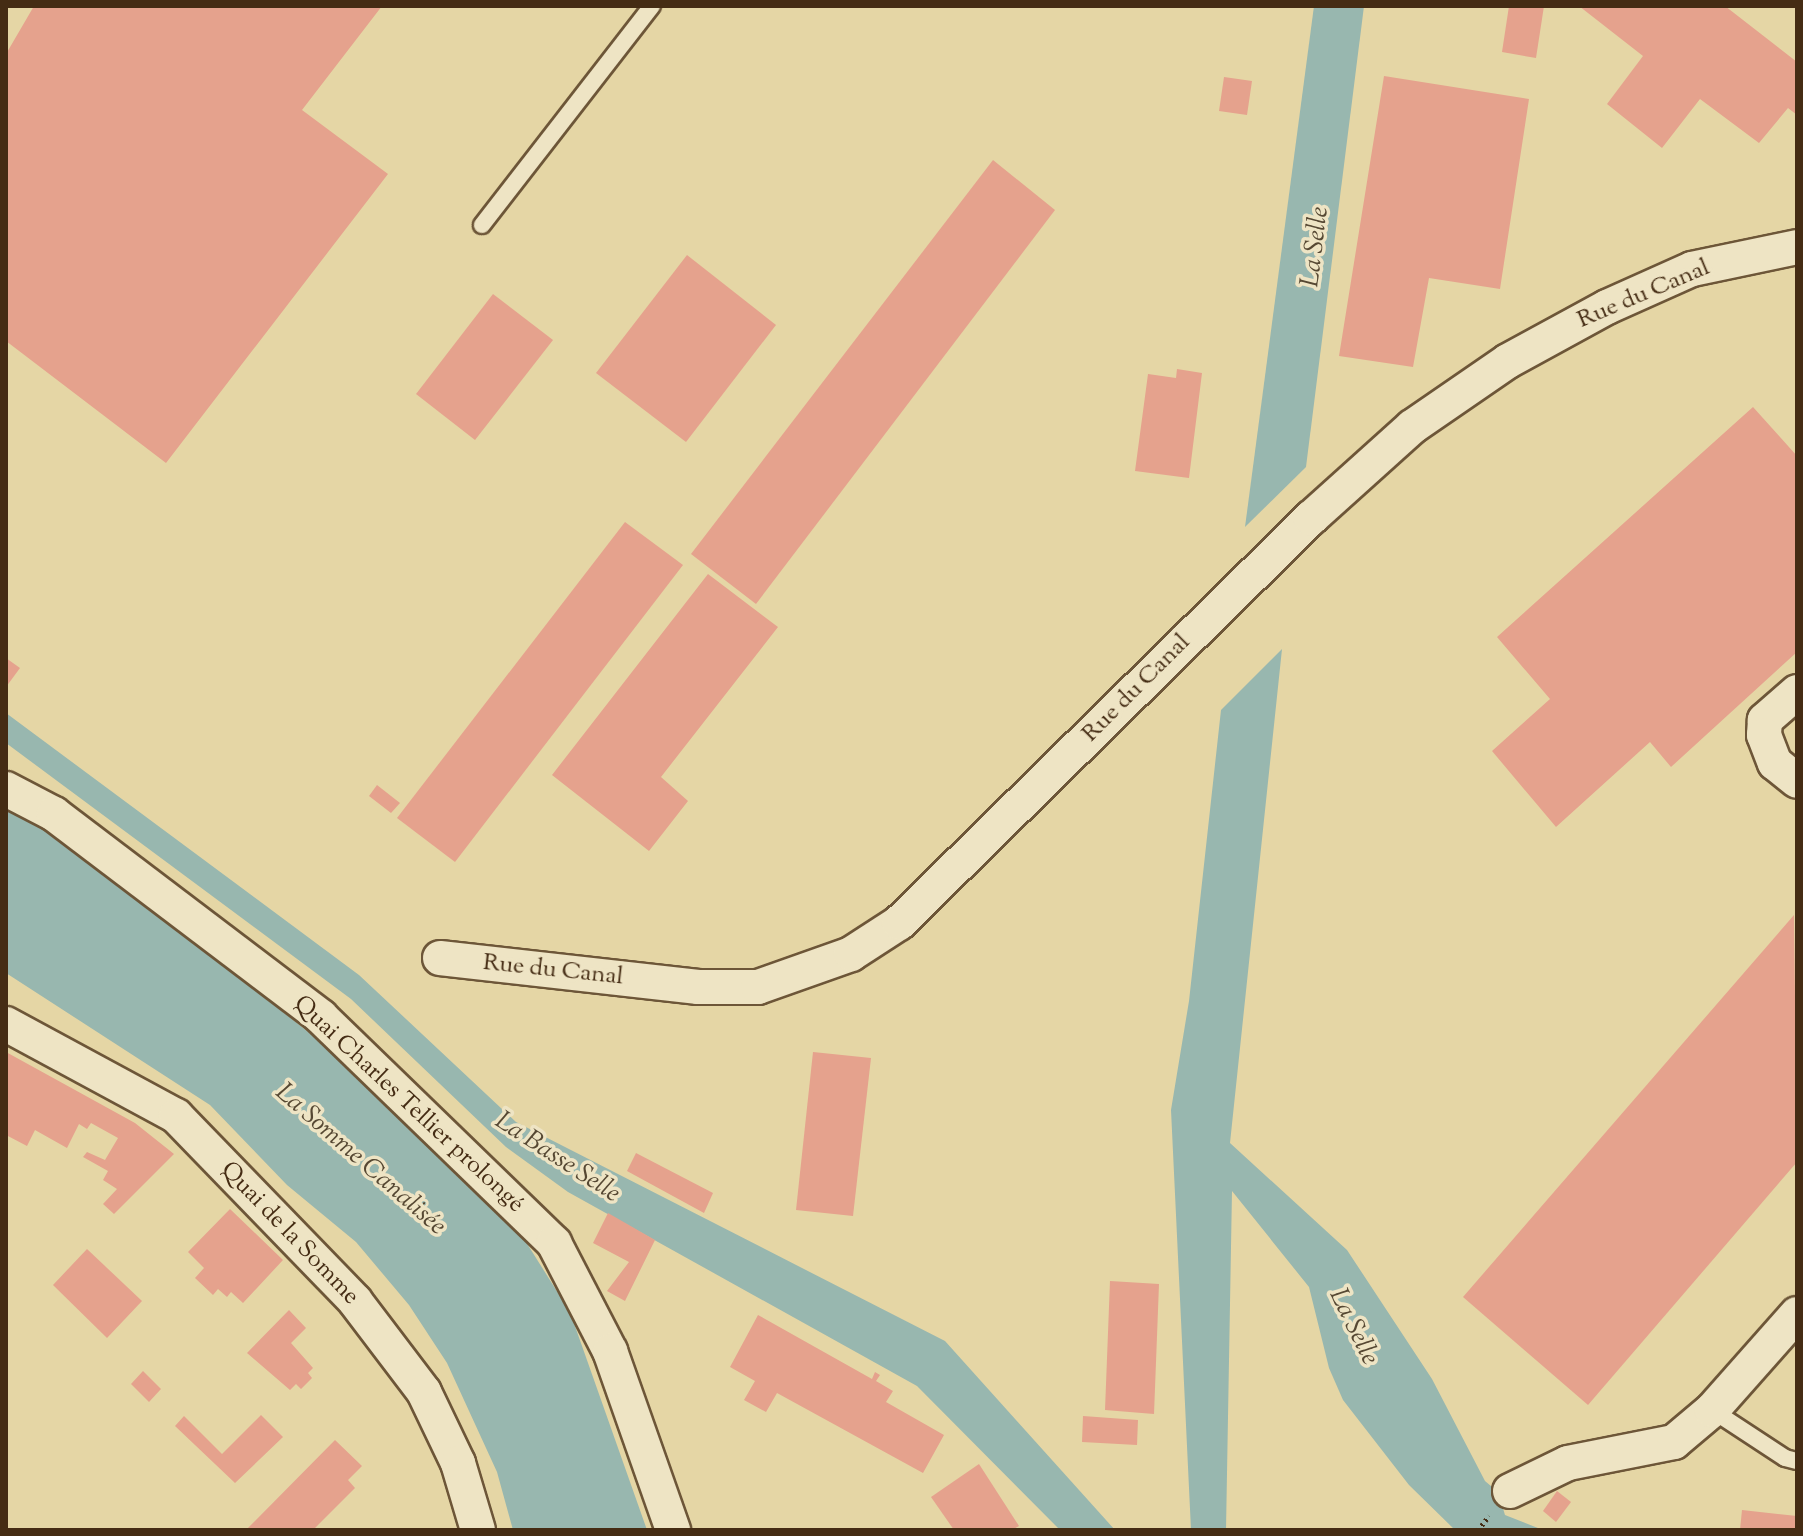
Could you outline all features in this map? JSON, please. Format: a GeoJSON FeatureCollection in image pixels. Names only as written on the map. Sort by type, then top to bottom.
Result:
{"type":"FeatureCollection","features":[{"type":"Feature","properties":{"kind":"street","name":"Rue du Canal"},"geometry":{"type":"LineString","coordinates":[[440,958],[698,987],[758,987],[851,954],[899,923],[1311,518],[1412,427],[1508,361],[1607,307],[1692,269],[1797,247]]}},
{"type":"Feature","properties":{"kind":"street"},"geometry":{"type":"LineString","coordinates":[[1797,692],[1765,720],[1764,735],[1775,763],[1797,781]]}},
{"type":"Feature","properties":{"kind":"street","name":"Quai Charles Tellier prolongé"},"geometry":{"type":"LineString","coordinates":[[6,789],[54,814],[321,1017],[554,1243],[610,1351],[673,1530]]}},
{"type":"Feature","properties":{"kind":"street","name":"Quai de la Somme"},"geometry":{"type":"LineString","coordinates":[[6,1024],[176,1116],[355,1301],[424,1392],[458,1463],[478,1530]]}},
{"type":"Feature","properties":{"kind":"street"},"geometry":{"type":"LineString","coordinates":[[1510,1491],[1568,1463],[1674,1442],[1712,1410],[1797,1314]]}},
{"type":"Feature","properties":{"kind":"lane"},"geometry":{"type":"LineString","coordinates":[[482,225],[652,6]]}},
{"type":"Feature","properties":{"kind":"lane"},"geometry":{"type":"LineString","coordinates":[[1712,1410],[1797,1461]]}},
{"type":"Feature","properties":{"kind":"water","name":"La Selle"},"geometry":{"type":"Polygon","coordinates":[[[1314,6],[1364,6],[1306,467],[1245,527],[1314,6]]]}},
{"type":"Feature","properties":{"kind":"water","name":"La Selle"},"geometry":{"type":"Polygon","coordinates":[[[1282,649],[1230,1143],[1347,1250],[1432,1379],[1485,1481],[1498,1492],[1505,1515],[1543,1530],[1455,1530],[1409,1485],[1343,1400],[1329,1368],[1309,1287],[1232,1191],[1226,1530],[1191,1530],[1171,1110],[1189,1001],[1221,710],[1282,649]]]}},
{"type":"Feature","properties":{"kind":"water","name":"La Basse Selle"},"geometry":{"type":"Polygon","coordinates":[[[6,713],[359,975],[516,1122],[945,1341],[1115,1530],[1060,1530],[917,1386],[568,1192],[506,1147],[351,999],[6,743],[6,713]]]}},
{"type":"Feature","properties":{"kind":"water","name":"La Somme Canalisée"},"geometry":{"type":"Polygon","coordinates":[[[6,791],[312,1035],[526,1242],[570,1312],[647,1530],[513,1530],[497,1472],[447,1363],[409,1305],[356,1242],[287,1185],[210,1105],[6,973],[6,791]]]}},
{"type":"Feature","properties":{"kind":"building"},"geometry":{"type":"Polygon","coordinates":[[[34,6],[382,6],[302,110],[388,174],[166,463],[6,341],[6,54],[34,6]]]}},
{"type":"Feature","properties":{"kind":"building"},"geometry":{"type":"Polygon","coordinates":[[[1509,6],[1544,6],[1536,58],[1502,52],[1509,6]]]}},
{"type":"Feature","properties":{"kind":"building"},"geometry":{"type":"Polygon","coordinates":[[[1579,6],[1725,6],[1797,62],[1797,115],[1788,108],[1759,143],[1700,99],[1662,148],[1607,104],[1643,56],[1579,6]]]}},
{"type":"Feature","properties":{"kind":"building"},"geometry":{"type":"Polygon","coordinates":[[[1384,76],[1529,99],[1500,289],[1429,278],[1413,367],[1339,356],[1384,76]]]}},
{"type":"Feature","properties":{"kind":"building"},"geometry":{"type":"Polygon","coordinates":[[[1224,77],[1252,81],[1247,115],[1219,111],[1224,77]]]}},
{"type":"Feature","properties":{"kind":"building"},"geometry":{"type":"Polygon","coordinates":[[[993,160],[1055,210],[756,604],[691,554],[993,160]]]}},
{"type":"Feature","properties":{"kind":"building"},"geometry":{"type":"Polygon","coordinates":[[[687,255],[776,325],[686,442],[596,373],[687,255]]]}},
{"type":"Feature","properties":{"kind":"building"},"geometry":{"type":"Polygon","coordinates":[[[493,294],[553,340],[475,440],[416,394],[493,294]]]}},
{"type":"Feature","properties":{"kind":"building"},"geometry":{"type":"Polygon","coordinates":[[[1177,369],[1202,373],[1189,478],[1135,471],[1148,374],[1176,378],[1177,369]]]}},
{"type":"Feature","properties":{"kind":"building"},"geometry":{"type":"Polygon","coordinates":[[[1753,407],[1797,456],[1797,652],[1671,767],[1650,742],[1556,827],[1492,751],[1550,699],[1497,637],[1753,407]]]}},
{"type":"Feature","properties":{"kind":"building"},"geometry":{"type":"Polygon","coordinates":[[[625,522],[683,565],[455,862],[397,818],[625,522]]]}},
{"type":"Feature","properties":{"kind":"building"},"geometry":{"type":"Polygon","coordinates":[[[708,574],[778,627],[661,777],[688,801],[649,851],[552,775],[708,574]]]}},
{"type":"Feature","properties":{"kind":"building"},"geometry":{"type":"Polygon","coordinates":[[[6,658],[20,668],[6,687],[6,658]]]}},
{"type":"Feature","properties":{"kind":"building"},"geometry":{"type":"Polygon","coordinates":[[[377,785],[400,803],[391,813],[369,796],[377,785]]]}},
{"type":"Feature","properties":{"kind":"building"},"geometry":{"type":"Polygon","coordinates":[[[1794,915],[1797,1162],[1588,1405],[1463,1297],[1794,915]]]}},
{"type":"Feature","properties":{"kind":"building"},"geometry":{"type":"Polygon","coordinates":[[[6,1052],[135,1123],[174,1154],[114,1214],[103,1204],[117,1189],[103,1180],[108,1171],[83,1157],[87,1152],[105,1160],[118,1138],[91,1123],[87,1129],[79,1124],[67,1148],[35,1130],[27,1146],[6,1135],[6,1052]]]}},
{"type":"Feature","properties":{"kind":"building"},"geometry":{"type":"Polygon","coordinates":[[[813,1052],[871,1058],[853,1216],[796,1210],[813,1052]]]}},
{"type":"Feature","properties":{"kind":"building"},"geometry":{"type":"Polygon","coordinates":[[[636,1153],[713,1193],[704,1213],[627,1171],[636,1153]]]}},
{"type":"Feature","properties":{"kind":"building"},"geometry":{"type":"Polygon","coordinates":[[[230,1209],[283,1260],[243,1303],[231,1292],[227,1297],[218,1289],[213,1295],[195,1278],[204,1268],[188,1252],[230,1209]]]}},
{"type":"Feature","properties":{"kind":"building"},"geometry":{"type":"Polygon","coordinates":[[[608,1213],[655,1240],[625,1301],[607,1291],[629,1262],[593,1243],[608,1213]]]}},
{"type":"Feature","properties":{"kind":"building"},"geometry":{"type":"Polygon","coordinates":[[[87,1249],[142,1301],[107,1338],[53,1285],[87,1249]]]}},
{"type":"Feature","properties":{"kind":"building"},"geometry":{"type":"Polygon","coordinates":[[[1110,1281],[1159,1284],[1154,1414],[1105,1410],[1110,1281]]]}},
{"type":"Feature","properties":{"kind":"building"},"geometry":{"type":"Polygon","coordinates":[[[289,1310],[306,1328],[291,1343],[313,1368],[308,1373],[312,1378],[301,1389],[296,1384],[290,1390],[247,1353],[289,1310]]]}},
{"type":"Feature","properties":{"kind":"building"},"geometry":{"type":"Polygon","coordinates":[[[758,1315],[872,1379],[875,1372],[880,1375],[876,1381],[893,1391],[886,1402],[944,1435],[923,1473],[777,1393],[766,1412],[744,1400],[755,1381],[730,1367],[758,1315]]]}},
{"type":"Feature","properties":{"kind":"building"},"geometry":{"type":"Polygon","coordinates":[[[143,1371],[161,1389],[149,1402],[131,1384],[143,1371]]]}},
{"type":"Feature","properties":{"kind":"building"},"geometry":{"type":"Polygon","coordinates":[[[261,1415],[283,1437],[235,1483],[175,1426],[184,1416],[222,1454],[261,1415]]]}},
{"type":"Feature","properties":{"kind":"building"},"geometry":{"type":"Polygon","coordinates":[[[1083,1416],[1138,1420],[1137,1445],[1082,1442],[1083,1416]]]}},
{"type":"Feature","properties":{"kind":"building"},"geometry":{"type":"Polygon","coordinates":[[[335,1440],[362,1466],[348,1480],[355,1488],[313,1530],[246,1530],[335,1440]]]}},
{"type":"Feature","properties":{"kind":"building"},"geometry":{"type":"Polygon","coordinates":[[[979,1464],[1019,1526],[1012,1530],[954,1530],[931,1497],[979,1464]]]}},
{"type":"Feature","properties":{"kind":"building"},"geometry":{"type":"Polygon","coordinates":[[[1557,1491],[1571,1502],[1556,1522],[1543,1511],[1557,1491]]]}},
{"type":"Feature","properties":{"kind":"building"},"geometry":{"type":"Polygon","coordinates":[[[1742,1510],[1797,1516],[1797,1530],[1740,1530],[1742,1510]]]}}]}
